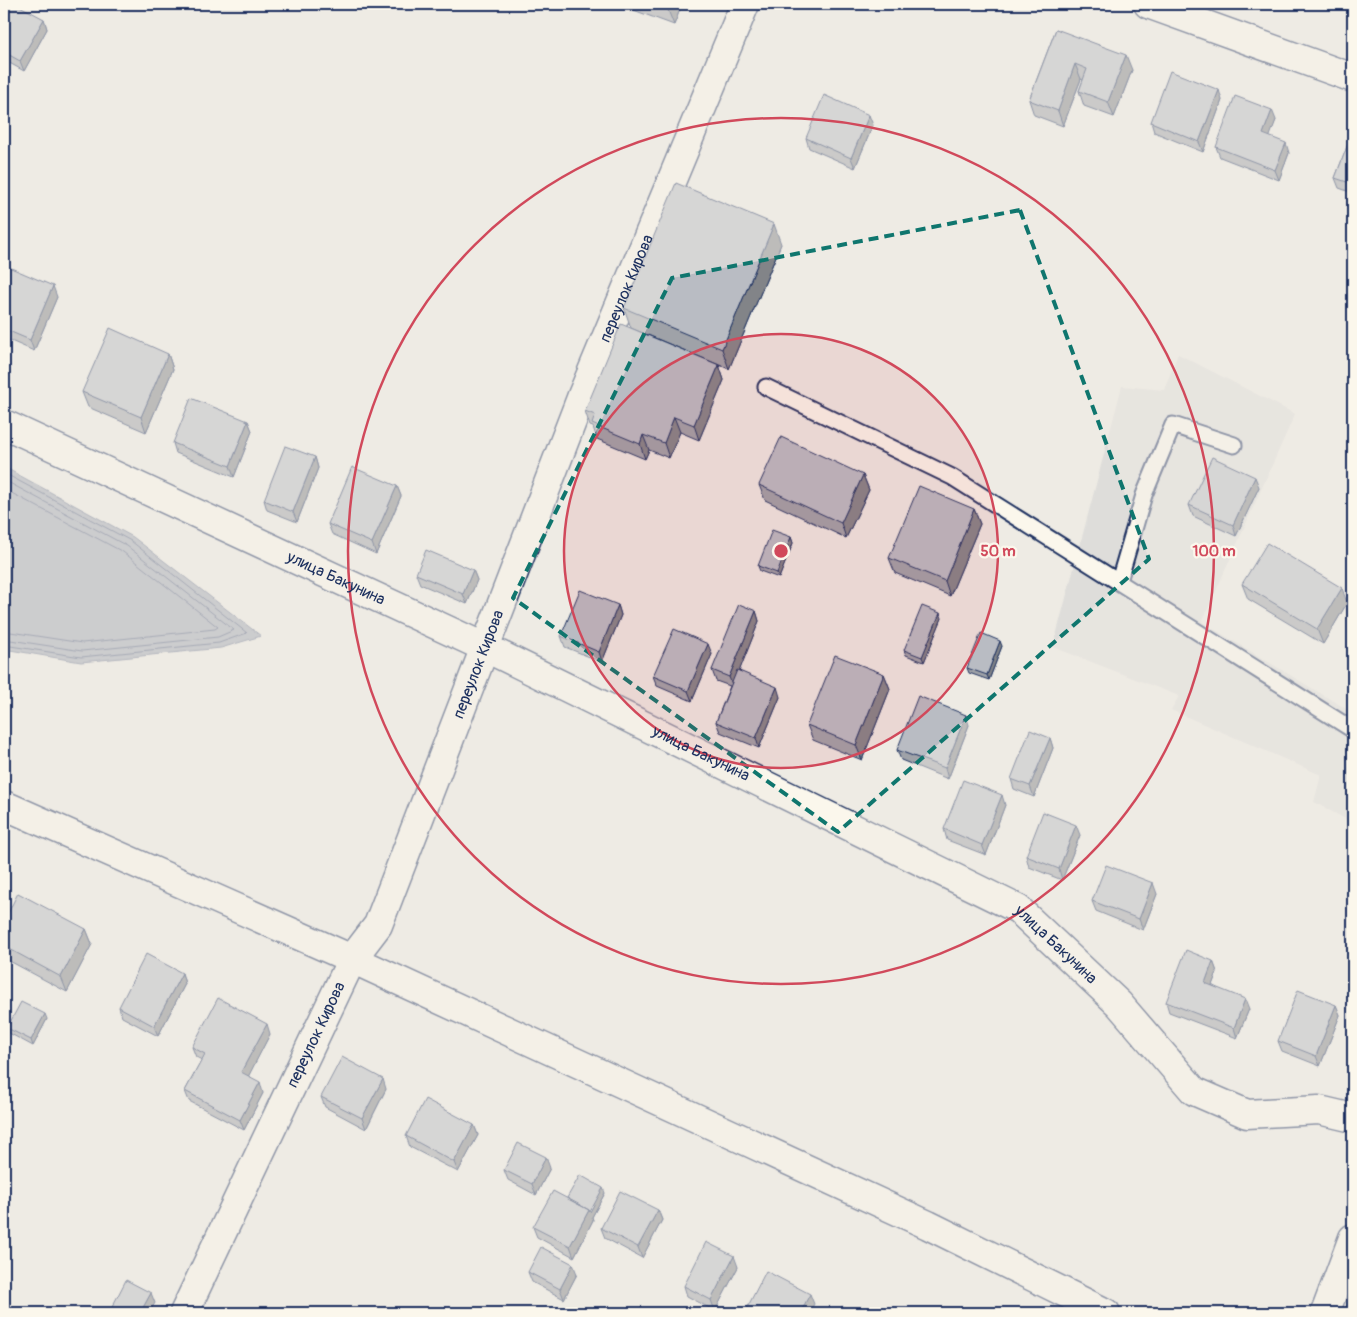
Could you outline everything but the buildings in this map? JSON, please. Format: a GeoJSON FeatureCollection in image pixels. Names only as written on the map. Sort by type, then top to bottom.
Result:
{"type":"FeatureCollection","features":[{"type":"Feature","properties":{"kind":"street","name":"переулок Кирова"},"geometry":{"type":"LineString","coordinates":[[184,1313],[352,959],[378,925],[581,398],[745,4]]}},
{"type":"Feature","properties":{"kind":"street"},"geometry":{"type":"LineString","coordinates":[[1148,4],[1353,78]]}},
{"type":"Feature","properties":{"kind":"street","name":"улица Бакунина"},"geometry":{"type":"LineString","coordinates":[[4,424],[486,648],[1018,909],[1119,1004],[1194,1091],[1247,1114],[1319,1110],[1353,1118]]}},
{"type":"Feature","properties":{"kind":"street"},"geometry":{"type":"LineString","coordinates":[[4,805],[352,959],[928,1224],[1106,1313]]}},
{"type":"Feature","properties":{"kind":"street"},"geometry":{"type":"LineString","coordinates":[[1325,1313],[1348,1268],[1353,1238]]}},
{"type":"Feature","properties":{"kind":"lane"},"geometry":{"type":"LineString","coordinates":[[766,387],[952,476],[1353,730]]}},
{"type":"Feature","properties":{"kind":"lane"},"geometry":{"type":"LineString","coordinates":[[1119,581],[1144,495],[1173,425],[1234,445]]}},
{"type":"Feature","properties":{"kind":"highlighted area"},"geometry":{"type":"Polygon","coordinates":[[[1020,210],[1149,559],[838,832],[513,598],[672,278],[1020,210]]]}},
{"type":"Feature","properties":{"kind":"shaded area"},"geometry":{"type":"Polygon","coordinates":[[[1178,354],[1295,414],[1202,622],[1353,713],[1353,823],[1314,802],[1321,775],[1171,710],[1179,696],[1053,647],[1122,386],[1164,390],[1178,354]]]}},
{"type":"Feature","properties":{"kind":"water"},"geometry":{"type":"Polygon","coordinates":[[[4,467],[133,537],[261,636],[221,648],[81,662],[4,649],[4,467]]]}}]}
